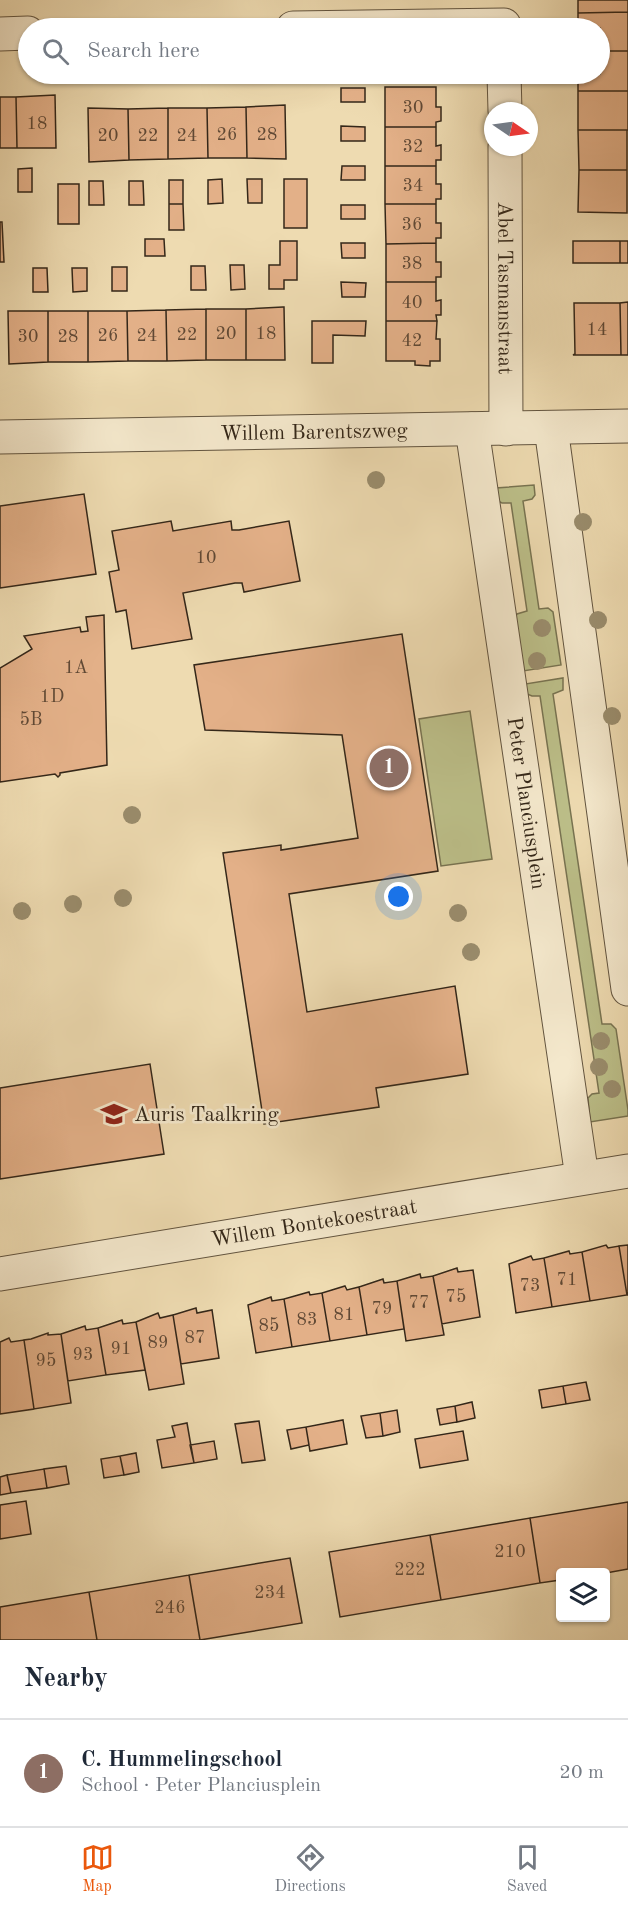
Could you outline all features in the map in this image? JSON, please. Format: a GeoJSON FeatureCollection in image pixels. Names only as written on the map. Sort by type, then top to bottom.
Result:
{"type":"FeatureCollection","features":[{"type":"Feature","properties":{"kind":"street"},"geometry":{"type":"LineString","coordinates":[[0,34],[18,33]]}},
{"type":"Feature","properties":{"kind":"street"},"geometry":{"type":"LineString","coordinates":[[504,84],[505,102]]}},
{"type":"Feature","properties":{"kind":"street","name":"Abel Tasmanstraat"},"geometry":{"type":"LineString","coordinates":[[505,156],[506,429]]}},
{"type":"Feature","properties":{"kind":"street","name":"Willem Barentszweg"},"geometry":{"type":"LineString","coordinates":[[0,437],[628,426]]}},
{"type":"Feature","properties":{"kind":"street"},"geometry":{"type":"LineString","coordinates":[[551,428],[628,989]]}},
{"type":"Feature","properties":{"kind":"street","name":"Peter Planciusplein"},"geometry":{"type":"LineString","coordinates":[[472,429],[582,1178]]}},
{"type":"Feature","properties":{"kind":"street","name":"Willem Bontekoestraat"},"geometry":{"type":"LineString","coordinates":[[0,1274],[628,1171]]}},
{"type":"Feature","properties":{"kind":"green space"},"geometry":{"type":"Polygon","coordinates":[[[534,485],[535,495],[532,499],[523,501],[539,609],[548,608],[553,612],[561,665],[523,671],[515,617],[527,611],[511,503],[498,501],[496,488],[534,485]]]}},
{"type":"Feature","properties":{"kind":"green space"},"geometry":{"type":"Polygon","coordinates":[[[563,678],[563,690],[553,694],[602,1024],[611,1024],[616,1029],[628,1110],[628,1116],[590,1122],[588,1098],[592,1094],[599,1093],[540,696],[527,694],[525,684],[563,678]]]}},
{"type":"Feature","properties":{"kind":"green space"},"geometry":{"type":"Polygon","coordinates":[[[470,711],[492,859],[441,866],[419,719],[470,711]]]}},
{"type":"Feature","properties":{"kind":"building"},"geometry":{"type":"Polygon","coordinates":[[[578,0],[628,0],[628,12],[578,13],[578,0]]]}},
{"type":"Feature","properties":{"kind":"building"},"geometry":{"type":"Polygon","coordinates":[[[628,12],[628,51],[610,51],[610,18],[578,18],[578,13],[628,12]]]}},
{"type":"Feature","properties":{"kind":"building"},"geometry":{"type":"Polygon","coordinates":[[[610,51],[628,51],[628,91],[578,91],[578,84],[610,84],[610,51]]]}},
{"type":"Feature","properties":{"kind":"building"},"geometry":{"type":"Polygon","coordinates":[[[385,87],[436,87],[436,107],[441,107],[441,121],[436,122],[436,127],[385,127],[385,87]]]}},
{"type":"Feature","properties":{"kind":"building"},"geometry":{"type":"Polygon","coordinates":[[[341,88],[365,88],[365,102],[341,102],[341,88]]]}},
{"type":"Feature","properties":{"kind":"building"},"geometry":{"type":"Polygon","coordinates":[[[578,91],[628,91],[628,130],[578,130],[578,91]]]}},
{"type":"Feature","properties":{"kind":"building"},"geometry":{"type":"Polygon","coordinates":[[[55,95],[56,148],[17,148],[16,97],[55,95]]]}},
{"type":"Feature","properties":{"kind":"building"},"geometry":{"type":"Polygon","coordinates":[[[0,97],[16,97],[17,148],[0,148],[0,97]]]}},
{"type":"Feature","properties":{"kind":"building"},"geometry":{"type":"Polygon","coordinates":[[[285,105],[286,159],[247,158],[246,107],[285,105]]]}},
{"type":"Feature","properties":{"kind":"building"},"geometry":{"type":"Polygon","coordinates":[[[246,107],[247,158],[208,158],[207,108],[246,107]]]}},
{"type":"Feature","properties":{"kind":"building"},"geometry":{"type":"Polygon","coordinates":[[[88,108],[128,109],[129,160],[89,162],[88,108]]]}},
{"type":"Feature","properties":{"kind":"building"},"geometry":{"type":"Polygon","coordinates":[[[168,108],[207,108],[208,158],[168,159],[168,108]]]}},
{"type":"Feature","properties":{"kind":"building"},"geometry":{"type":"Polygon","coordinates":[[[168,108],[168,159],[129,160],[128,109],[168,108]]]}},
{"type":"Feature","properties":{"kind":"building"},"geometry":{"type":"Polygon","coordinates":[[[341,126],[365,127],[365,141],[341,141],[341,126]]]}},
{"type":"Feature","properties":{"kind":"building"},"geometry":{"type":"Polygon","coordinates":[[[385,127],[436,127],[436,146],[441,145],[441,160],[436,160],[436,166],[385,166],[385,127]]]}},
{"type":"Feature","properties":{"kind":"building"},"geometry":{"type":"Polygon","coordinates":[[[578,130],[627,130],[627,170],[579,170],[578,130]]]}},
{"type":"Feature","properties":{"kind":"building"},"geometry":{"type":"Polygon","coordinates":[[[342,166],[365,166],[365,180],[341,180],[342,166]]]}},
{"type":"Feature","properties":{"kind":"building"},"geometry":{"type":"Polygon","coordinates":[[[385,166],[436,166],[436,184],[441,184],[441,199],[436,199],[436,204],[385,204],[385,166]]]}},
{"type":"Feature","properties":{"kind":"building"},"geometry":{"type":"Polygon","coordinates":[[[32,168],[32,192],[18,192],[18,169],[32,168]]]}},
{"type":"Feature","properties":{"kind":"building"},"geometry":{"type":"Polygon","coordinates":[[[579,170],[627,170],[627,213],[578,212],[579,170]]]}},
{"type":"Feature","properties":{"kind":"building"},"geometry":{"type":"Polygon","coordinates":[[[222,179],[223,203],[208,204],[208,180],[222,179]]]}},
{"type":"Feature","properties":{"kind":"building"},"geometry":{"type":"Polygon","coordinates":[[[247,179],[262,179],[262,203],[248,203],[247,179]]]}},
{"type":"Feature","properties":{"kind":"building"},"geometry":{"type":"Polygon","coordinates":[[[284,179],[307,179],[307,228],[284,228],[284,179]]]}},
{"type":"Feature","properties":{"kind":"building"},"geometry":{"type":"Polygon","coordinates":[[[169,180],[183,180],[183,204],[169,204],[169,180]]]}},
{"type":"Feature","properties":{"kind":"building"},"geometry":{"type":"Polygon","coordinates":[[[89,181],[103,181],[104,205],[89,205],[89,181]]]}},
{"type":"Feature","properties":{"kind":"building"},"geometry":{"type":"Polygon","coordinates":[[[129,181],[143,181],[144,205],[129,205],[129,181]]]}},
{"type":"Feature","properties":{"kind":"building"},"geometry":{"type":"Polygon","coordinates":[[[58,184],[79,184],[79,224],[58,224],[58,184]]]}},
{"type":"Feature","properties":{"kind":"building"},"geometry":{"type":"Polygon","coordinates":[[[169,204],[183,204],[184,230],[169,230],[169,204]]]}},
{"type":"Feature","properties":{"kind":"building"},"geometry":{"type":"Polygon","coordinates":[[[385,204],[436,204],[436,223],[441,223],[441,238],[436,238],[436,243],[386,244],[385,204]]]}},
{"type":"Feature","properties":{"kind":"building"},"geometry":{"type":"Polygon","coordinates":[[[341,205],[365,205],[365,219],[341,219],[341,205]]]}},
{"type":"Feature","properties":{"kind":"building"},"geometry":{"type":"Polygon","coordinates":[[[0,222],[2,222],[4,262],[0,262],[0,222]]]}},
{"type":"Feature","properties":{"kind":"building"},"geometry":{"type":"Polygon","coordinates":[[[145,239],[164,239],[165,256],[145,256],[145,239]]]}},
{"type":"Feature","properties":{"kind":"building"},"geometry":{"type":"Polygon","coordinates":[[[280,241],[297,241],[297,280],[284,280],[284,289],[269,289],[269,265],[280,265],[280,241]]]}},
{"type":"Feature","properties":{"kind":"building"},"geometry":{"type":"Polygon","coordinates":[[[573,241],[620,241],[620,263],[573,263],[573,241]]]}},
{"type":"Feature","properties":{"kind":"building"},"geometry":{"type":"Polygon","coordinates":[[[620,241],[628,241],[628,263],[620,263],[620,241]]]}},
{"type":"Feature","properties":{"kind":"building"},"geometry":{"type":"Polygon","coordinates":[[[341,243],[365,243],[365,258],[342,258],[341,243]]]}},
{"type":"Feature","properties":{"kind":"building"},"geometry":{"type":"Polygon","coordinates":[[[436,243],[436,262],[441,262],[441,277],[436,277],[436,282],[386,282],[386,244],[436,243]]]}},
{"type":"Feature","properties":{"kind":"building"},"geometry":{"type":"Polygon","coordinates":[[[230,265],[244,265],[245,289],[231,290],[230,265]]]}},
{"type":"Feature","properties":{"kind":"building"},"geometry":{"type":"Polygon","coordinates":[[[191,266],[205,266],[206,290],[191,290],[191,266]]]}},
{"type":"Feature","properties":{"kind":"building"},"geometry":{"type":"Polygon","coordinates":[[[112,267],[127,267],[127,291],[112,291],[112,267]]]}},
{"type":"Feature","properties":{"kind":"building"},"geometry":{"type":"Polygon","coordinates":[[[33,268],[47,268],[48,292],[33,292],[33,268]]]}},
{"type":"Feature","properties":{"kind":"building"},"geometry":{"type":"Polygon","coordinates":[[[72,268],[87,268],[87,291],[73,292],[72,268]]]}},
{"type":"Feature","properties":{"kind":"building"},"geometry":{"type":"Polygon","coordinates":[[[341,282],[366,283],[365,297],[342,297],[341,282]]]}},
{"type":"Feature","properties":{"kind":"building"},"geometry":{"type":"Polygon","coordinates":[[[386,282],[436,282],[436,301],[441,300],[441,315],[436,315],[437,321],[386,321],[386,282]]]}},
{"type":"Feature","properties":{"kind":"building"},"geometry":{"type":"Polygon","coordinates":[[[628,302],[628,355],[621,355],[620,303],[628,302]]]}},
{"type":"Feature","properties":{"kind":"building"},"geometry":{"type":"Polygon","coordinates":[[[574,303],[620,303],[621,355],[573,355],[575,354],[574,303]]]}},
{"type":"Feature","properties":{"kind":"building"},"geometry":{"type":"Polygon","coordinates":[[[284,307],[285,360],[246,360],[246,309],[284,307]]]}},
{"type":"Feature","properties":{"kind":"building"},"geometry":{"type":"Polygon","coordinates":[[[206,309],[246,309],[246,360],[206,360],[206,309]]]}},
{"type":"Feature","properties":{"kind":"building"},"geometry":{"type":"Polygon","coordinates":[[[206,309],[206,360],[167,361],[166,310],[206,309]]]}},
{"type":"Feature","properties":{"kind":"building"},"geometry":{"type":"Polygon","coordinates":[[[166,310],[167,361],[128,361],[127,311],[166,310]]]}},
{"type":"Feature","properties":{"kind":"building"},"geometry":{"type":"Polygon","coordinates":[[[8,311],[48,311],[48,362],[9,364],[8,311]]]}},
{"type":"Feature","properties":{"kind":"building"},"geometry":{"type":"Polygon","coordinates":[[[48,311],[88,311],[88,362],[48,362],[48,311]]]}},
{"type":"Feature","properties":{"kind":"building"},"geometry":{"type":"Polygon","coordinates":[[[88,311],[127,311],[128,361],[88,362],[88,311]]]}},
{"type":"Feature","properties":{"kind":"building"},"geometry":{"type":"Polygon","coordinates":[[[312,321],[366,321],[365,336],[333,335],[333,363],[312,363],[312,321]]]}},
{"type":"Feature","properties":{"kind":"building"},"geometry":{"type":"Polygon","coordinates":[[[386,321],[437,321],[436,339],[440,339],[440,361],[430,361],[430,366],[415,365],[415,361],[386,361],[386,321]]]}},
{"type":"Feature","properties":{"kind":"building"},"geometry":{"type":"Polygon","coordinates":[[[84,494],[96,574],[0,588],[0,506],[84,494]]]}},
{"type":"Feature","properties":{"kind":"building"},"geometry":{"type":"Polygon","coordinates":[[[171,521],[173,531],[231,521],[232,530],[239,530],[289,521],[300,581],[244,592],[242,583],[235,583],[183,593],[192,639],[132,649],[126,610],[116,612],[109,572],[119,570],[112,531],[171,521]]]}},
{"type":"Feature","properties":{"kind":"building"},"geometry":{"type":"Polygon","coordinates":[[[104,615],[107,765],[60,773],[58,777],[55,774],[0,782],[0,668],[32,649],[24,636],[80,627],[81,632],[88,631],[86,617],[104,615]]]}},
{"type":"Feature","properties":{"kind":"building"},"geometry":{"type":"Polygon","coordinates":[[[402,634],[438,871],[289,894],[307,1012],[455,986],[468,1074],[376,1088],[379,1107],[264,1124],[223,853],[281,845],[281,850],[358,838],[342,735],[205,730],[194,665],[402,634]]]}},
{"type":"Feature","properties":{"kind":"building"},"geometry":{"type":"Polygon","coordinates":[[[150,1064],[164,1154],[0,1179],[0,1088],[150,1064]]]}},
{"type":"Feature","properties":{"kind":"building"},"geometry":{"type":"Polygon","coordinates":[[[606,1245],[608,1248],[619,1246],[627,1295],[590,1301],[582,1252],[606,1245]]]}},
{"type":"Feature","properties":{"kind":"building"},"geometry":{"type":"Polygon","coordinates":[[[628,1245],[628,1295],[627,1295],[619,1246],[628,1245]]]}},
{"type":"Feature","properties":{"kind":"building"},"geometry":{"type":"Polygon","coordinates":[[[569,1251],[570,1254],[582,1252],[590,1301],[552,1307],[544,1258],[569,1251]]]}},
{"type":"Feature","properties":{"kind":"building"},"geometry":{"type":"Polygon","coordinates":[[[531,1256],[533,1260],[544,1258],[552,1307],[516,1313],[509,1264],[531,1256]]]}},
{"type":"Feature","properties":{"kind":"building"},"geometry":{"type":"Polygon","coordinates":[[[457,1268],[458,1272],[473,1270],[480,1317],[442,1324],[433,1276],[457,1268]]]}},
{"type":"Feature","properties":{"kind":"building"},"geometry":{"type":"Polygon","coordinates":[[[420,1274],[421,1278],[433,1276],[444,1335],[406,1341],[397,1281],[420,1274]]]}},
{"type":"Feature","properties":{"kind":"building"},"geometry":{"type":"Polygon","coordinates":[[[383,1279],[384,1283],[397,1281],[404,1329],[367,1335],[359,1287],[383,1279]]]}},
{"type":"Feature","properties":{"kind":"building"},"geometry":{"type":"Polygon","coordinates":[[[345,1286],[347,1290],[359,1287],[367,1335],[330,1341],[322,1293],[345,1286]]]}},
{"type":"Feature","properties":{"kind":"building"},"geometry":{"type":"Polygon","coordinates":[[[309,1292],[310,1295],[322,1293],[330,1341],[292,1347],[284,1299],[309,1292]]]}},
{"type":"Feature","properties":{"kind":"building"},"geometry":{"type":"Polygon","coordinates":[[[271,1297],[272,1301],[284,1299],[292,1347],[256,1353],[248,1305],[271,1297]]]}},
{"type":"Feature","properties":{"kind":"building"},"geometry":{"type":"Polygon","coordinates":[[[196,1308],[197,1313],[212,1310],[219,1358],[181,1364],[173,1315],[196,1308]]]}},
{"type":"Feature","properties":{"kind":"building"},"geometry":{"type":"Polygon","coordinates":[[[158,1313],[160,1318],[173,1315],[184,1384],[149,1390],[136,1322],[158,1313]]]}},
{"type":"Feature","properties":{"kind":"building"},"geometry":{"type":"Polygon","coordinates":[[[122,1320],[123,1324],[136,1322],[145,1370],[106,1375],[98,1328],[122,1320]]]}},
{"type":"Feature","properties":{"kind":"building"},"geometry":{"type":"Polygon","coordinates":[[[85,1326],[86,1330],[98,1328],[106,1375],[68,1381],[61,1334],[85,1326]]]}},
{"type":"Feature","properties":{"kind":"building"},"geometry":{"type":"Polygon","coordinates":[[[48,1333],[48,1335],[61,1334],[71,1403],[34,1409],[24,1340],[48,1333]]]}},
{"type":"Feature","properties":{"kind":"building"},"geometry":{"type":"Polygon","coordinates":[[[9,1338],[11,1342],[24,1340],[34,1409],[0,1414],[0,1342],[9,1338]]]}},
{"type":"Feature","properties":{"kind":"building"},"geometry":{"type":"Polygon","coordinates":[[[586,1382],[590,1400],[566,1404],[563,1386],[586,1382]]]}},
{"type":"Feature","properties":{"kind":"building"},"geometry":{"type":"Polygon","coordinates":[[[563,1386],[566,1404],[542,1408],[539,1390],[563,1386]]]}},
{"type":"Feature","properties":{"kind":"building"},"geometry":{"type":"Polygon","coordinates":[[[472,1402],[475,1418],[457,1422],[455,1406],[472,1402]]]}},
{"type":"Feature","properties":{"kind":"building"},"geometry":{"type":"Polygon","coordinates":[[[455,1406],[457,1422],[440,1425],[437,1409],[455,1406]]]}},
{"type":"Feature","properties":{"kind":"building"},"geometry":{"type":"Polygon","coordinates":[[[397,1410],[400,1432],[383,1436],[380,1413],[397,1410]]]}},
{"type":"Feature","properties":{"kind":"building"},"geometry":{"type":"Polygon","coordinates":[[[380,1413],[383,1436],[366,1438],[361,1416],[380,1413]]]}},
{"type":"Feature","properties":{"kind":"building"},"geometry":{"type":"Polygon","coordinates":[[[343,1420],[347,1444],[310,1451],[306,1427],[343,1420]]]}},
{"type":"Feature","properties":{"kind":"building"},"geometry":{"type":"Polygon","coordinates":[[[259,1421],[265,1460],[242,1463],[235,1424],[259,1421]]]}},
{"type":"Feature","properties":{"kind":"building"},"geometry":{"type":"Polygon","coordinates":[[[187,1423],[194,1463],[162,1468],[157,1440],[175,1437],[172,1426],[187,1423]]]}},
{"type":"Feature","properties":{"kind":"building"},"geometry":{"type":"Polygon","coordinates":[[[306,1427],[309,1445],[291,1449],[287,1430],[306,1427]]]}},
{"type":"Feature","properties":{"kind":"building"},"geometry":{"type":"Polygon","coordinates":[[[463,1431],[468,1460],[420,1468],[415,1439],[463,1431]]]}},
{"type":"Feature","properties":{"kind":"building"},"geometry":{"type":"Polygon","coordinates":[[[214,1441],[217,1459],[194,1463],[190,1445],[214,1441]]]}},
{"type":"Feature","properties":{"kind":"building"},"geometry":{"type":"Polygon","coordinates":[[[136,1453],[139,1472],[124,1475],[120,1456],[136,1453]]]}},
{"type":"Feature","properties":{"kind":"building"},"geometry":{"type":"Polygon","coordinates":[[[120,1456],[124,1475],[104,1478],[101,1459],[120,1456]]]}},
{"type":"Feature","properties":{"kind":"building"},"geometry":{"type":"Polygon","coordinates":[[[66,1466],[69,1484],[47,1488],[44,1469],[66,1466]]]}},
{"type":"Feature","properties":{"kind":"building"},"geometry":{"type":"Polygon","coordinates":[[[44,1469],[47,1488],[11,1493],[7,1475],[44,1469]]]}},
{"type":"Feature","properties":{"kind":"building"},"geometry":{"type":"Polygon","coordinates":[[[7,1475],[11,1493],[0,1495],[0,1477],[7,1475]]]}},
{"type":"Feature","properties":{"kind":"building"},"geometry":{"type":"Polygon","coordinates":[[[26,1501],[31,1534],[0,1539],[0,1505],[26,1501]]]}},
{"type":"Feature","properties":{"kind":"building"},"geometry":{"type":"Polygon","coordinates":[[[628,1502],[628,1569],[610,1572],[610,1568],[556,1568],[556,1581],[540,1583],[530,1518],[628,1502]]]}},
{"type":"Feature","properties":{"kind":"building"},"geometry":{"type":"Polygon","coordinates":[[[530,1518],[540,1583],[441,1600],[430,1535],[530,1518]]]}},
{"type":"Feature","properties":{"kind":"building"},"geometry":{"type":"Polygon","coordinates":[[[430,1535],[441,1600],[340,1617],[329,1552],[430,1535]]]}},
{"type":"Feature","properties":{"kind":"building"},"geometry":{"type":"Polygon","coordinates":[[[290,1558],[302,1623],[200,1640],[189,1575],[290,1558]]]}},
{"type":"Feature","properties":{"kind":"building"},"geometry":{"type":"Polygon","coordinates":[[[189,1575],[200,1640],[97,1640],[89,1592],[189,1575]]]}},
{"type":"Feature","properties":{"kind":"building"},"geometry":{"type":"Polygon","coordinates":[[[89,1592],[97,1640],[0,1640],[0,1607],[89,1592]]]}},
{"type":"Feature","properties":{"kind":"place","name":"C. Hummelingschool"},"geometry":{"type":"Point","coordinates":[389,768]}},
{"type":"Feature","properties":{"kind":"place","name":"Auris Taalkring"},"geometry":{"type":"Point","coordinates":[114,1114]}}]}
